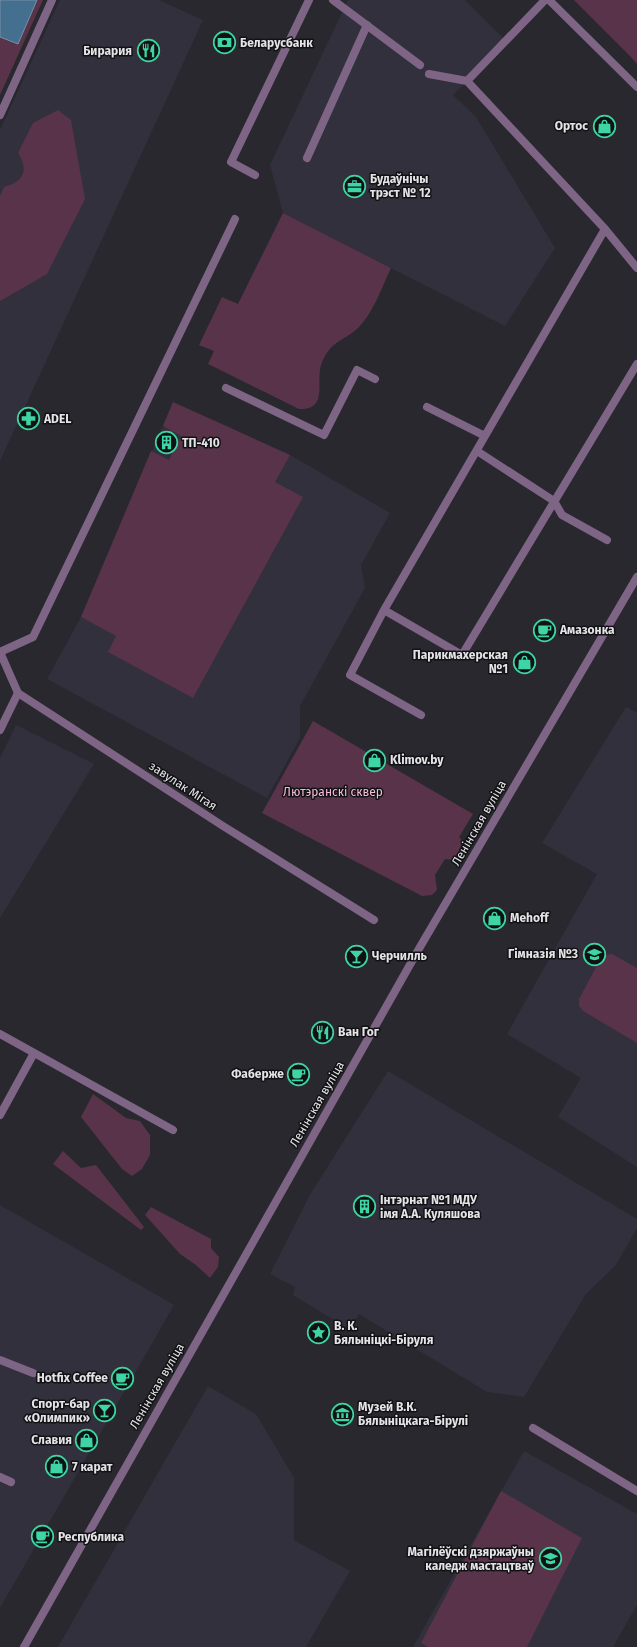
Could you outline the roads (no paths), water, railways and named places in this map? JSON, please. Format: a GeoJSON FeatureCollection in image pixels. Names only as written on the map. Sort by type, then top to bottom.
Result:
{"type":"FeatureCollection","features":[{"type":"Feature","properties":{"kind":"street"},"geometry":{"type":"LineString","coordinates":[[0,115],[52,0]]}},
{"type":"Feature","properties":{"kind":"street"},"geometry":{"type":"LineString","coordinates":[[255,175],[231,162],[308,0]]}},
{"type":"Feature","properties":{"kind":"street"},"geometry":{"type":"LineString","coordinates":[[333,0],[420,65]]}},
{"type":"Feature","properties":{"kind":"street"},"geometry":{"type":"LineString","coordinates":[[467,80],[545,0]]}},
{"type":"Feature","properties":{"kind":"street"},"geometry":{"type":"LineString","coordinates":[[549,0],[637,87]]}},
{"type":"Feature","properties":{"kind":"street"},"geometry":{"type":"LineString","coordinates":[[307,158],[367,25]]}},
{"type":"Feature","properties":{"kind":"street"},"geometry":{"type":"LineString","coordinates":[[429,74],[467,80],[605,229],[637,268]]}},
{"type":"Feature","properties":{"kind":"street"},"geometry":{"type":"LineString","coordinates":[[0,730],[18,693],[0,652],[33,637],[235,219]]}},
{"type":"Feature","properties":{"kind":"street"},"geometry":{"type":"LineString","coordinates":[[422,715],[350,675],[384,610],[605,229]]}},
{"type":"Feature","properties":{"kind":"street"},"geometry":{"type":"LineString","coordinates":[[384,610],[462,655],[637,364]]}},
{"type":"Feature","properties":{"kind":"street"},"geometry":{"type":"LineString","coordinates":[[226,388],[324,435],[357,370],[375,379]]}},
{"type":"Feature","properties":{"kind":"street"},"geometry":{"type":"LineString","coordinates":[[427,407],[485,436]]}},
{"type":"Feature","properties":{"kind":"street"},"geometry":{"type":"LineString","coordinates":[[477,451],[554,501],[562,515],[607,540]]}},
{"type":"Feature","properties":{"kind":"street","name":"Ленінская вуліца"},"geometry":{"type":"LineString","coordinates":[[24,1647],[420,947],[637,577]]}},
{"type":"Feature","properties":{"kind":"street","name":"завулак Мігая"},"geometry":{"type":"LineString","coordinates":[[18,693],[223,826],[374,920]]}},
{"type":"Feature","properties":{"kind":"street"},"geometry":{"type":"LineString","coordinates":[[0,1034],[173,1130]]}},
{"type":"Feature","properties":{"kind":"street"},"geometry":{"type":"LineString","coordinates":[[0,1115],[34,1053]]}},
{"type":"Feature","properties":{"kind":"street"},"geometry":{"type":"LineString","coordinates":[[0,1360],[33,1373]]}},
{"type":"Feature","properties":{"kind":"street"},"geometry":{"type":"LineString","coordinates":[[533,1428],[637,1491]]}},
{"type":"Feature","properties":{"kind":"street"},"geometry":{"type":"LineString","coordinates":[[0,1476],[11,1482]]}},
{"type":"Feature","properties":{"kind":"water"},"geometry":{"type":"Polygon","coordinates":[[[0,0],[37,0],[18,44],[0,37],[0,0]]]}},
{"type":"Feature","properties":{"kind":"place","name":"Беларусбанк"},"geometry":{"type":"Point","coordinates":[224,43]}},
{"type":"Feature","properties":{"kind":"place","name":"Бирария"},"geometry":{"type":"Point","coordinates":[148,51]}},
{"type":"Feature","properties":{"kind":"place","name":"Ортос"},"geometry":{"type":"Point","coordinates":[604,126]}},
{"type":"Feature","properties":{"kind":"place","name":"Будаўнічы трэст № 12"},"geometry":{"type":"Point","coordinates":[354,186]}},
{"type":"Feature","properties":{"kind":"place","name":"ADEL"},"geometry":{"type":"Point","coordinates":[28,419]}},
{"type":"Feature","properties":{"kind":"place","name":"ТП-410"},"geometry":{"type":"Point","coordinates":[166,443]}},
{"type":"Feature","properties":{"kind":"place","name":"Амазонка"},"geometry":{"type":"Point","coordinates":[545,630]}},
{"type":"Feature","properties":{"kind":"place","name":"Парикмахерская №1"},"geometry":{"type":"Point","coordinates":[524,662]}},
{"type":"Feature","properties":{"kind":"place","name":"Klimov.by"},"geometry":{"type":"Point","coordinates":[374,760]}},
{"type":"Feature","properties":{"kind":"place","name":"Mehoff"},"geometry":{"type":"Point","coordinates":[494,918]}},
{"type":"Feature","properties":{"kind":"place","name":"Гімназія №3"},"geometry":{"type":"Point","coordinates":[594,954]}},
{"type":"Feature","properties":{"kind":"place","name":"Черчилль"},"geometry":{"type":"Point","coordinates":[357,956]}},
{"type":"Feature","properties":{"kind":"place","name":"Ван Гог"},"geometry":{"type":"Point","coordinates":[323,1032]}},
{"type":"Feature","properties":{"kind":"place","name":"Фаберже"},"geometry":{"type":"Point","coordinates":[299,1074]}},
{"type":"Feature","properties":{"kind":"place","name":"Інтэрнат №1 МДУ імя А.А. Куляшова"},"geometry":{"type":"Point","coordinates":[364,1207]}},
{"type":"Feature","properties":{"kind":"place","name":"В. К. Бялыніцкі-Біруля"},"geometry":{"type":"Point","coordinates":[319,1333]}},
{"type":"Feature","properties":{"kind":"place","name":"Hotfix Coffee"},"geometry":{"type":"Point","coordinates":[123,1378]}},
{"type":"Feature","properties":{"kind":"place","name":"Спорт-бар «Олимпик»"},"geometry":{"type":"Point","coordinates":[105,1411]}},
{"type":"Feature","properties":{"kind":"place","name":"Музей В.К. Бялыніцкага-Бірулі"},"geometry":{"type":"Point","coordinates":[342,1414]}},
{"type":"Feature","properties":{"kind":"place","name":"Славия"},"geometry":{"type":"Point","coordinates":[87,1440]}},
{"type":"Feature","properties":{"kind":"place","name":"7 карат"},"geometry":{"type":"Point","coordinates":[57,1467]}},
{"type":"Feature","properties":{"kind":"place","name":"Республика"},"geometry":{"type":"Point","coordinates":[43,1537]}},
{"type":"Feature","properties":{"kind":"place","name":"Магілёўскі дзяржаўны каледж мастацтваў"},"geometry":{"type":"Point","coordinates":[550,1559]}},
{"type":"Feature","properties":{"kind":"park label","name":"Лютэранскі сквер"},"geometry":{"type":"Point","coordinates":[333,792]}}]}
